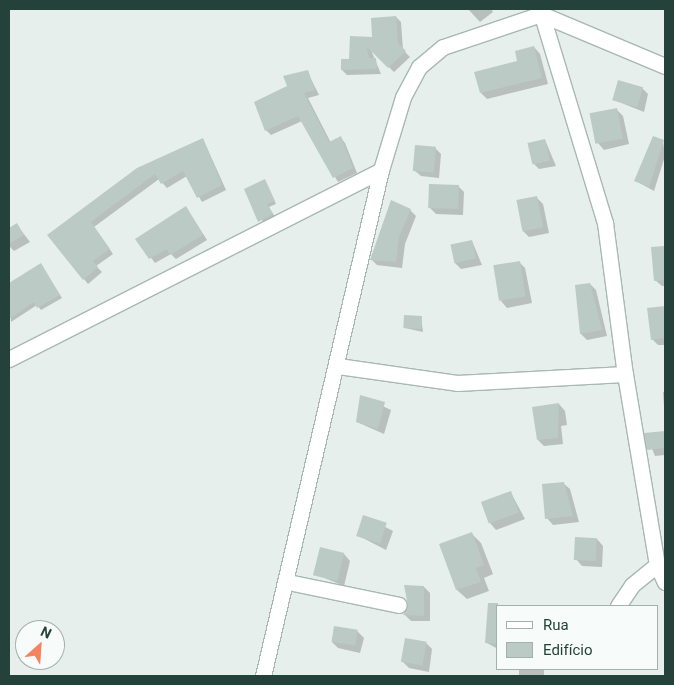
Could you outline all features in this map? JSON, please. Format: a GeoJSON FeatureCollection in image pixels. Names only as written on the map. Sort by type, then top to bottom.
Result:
{"type":"FeatureCollection","features":[{"type":"Feature","properties":{"kind":"street"},"geometry":{"type":"LineString","coordinates":[[263,676],[288,582],[381,170],[403,97],[429,54],[541,12],[665,66]]}},
{"type":"Feature","properties":{"kind":"street"},"geometry":{"type":"LineString","coordinates":[[541,12],[605,223],[624,374],[657,565],[665,582]]}},
{"type":"Feature","properties":{"kind":"street"},"geometry":{"type":"LineString","coordinates":[[9,359],[381,170]]}},
{"type":"Feature","properties":{"kind":"street"},"geometry":{"type":"LineString","coordinates":[[338,366],[457,384],[624,374]]}},
{"type":"Feature","properties":{"kind":"street"},"geometry":{"type":"LineString","coordinates":[[619,605],[632,585],[657,565]]}},
{"type":"Feature","properties":{"kind":"street"},"geometry":{"type":"LineString","coordinates":[[288,582],[399,604]]}},
{"type":"Feature","properties":{"kind":"building"},"geometry":{"type":"Polygon","coordinates":[[[396,16],[398,43],[406,51],[388,68],[367,47],[369,58],[376,58],[377,69],[341,70],[341,59],[349,59],[350,36],[372,37],[371,18],[396,16]]]}},
{"type":"Feature","properties":{"kind":"building"},"geometry":{"type":"Polygon","coordinates":[[[534,46],[542,78],[480,93],[474,72],[517,61],[515,51],[534,46]]]}},
{"type":"Feature","properties":{"kind":"building"},"geometry":{"type":"Polygon","coordinates":[[[308,70],[315,90],[304,93],[329,142],[341,136],[353,168],[333,178],[298,116],[265,131],[254,102],[287,86],[283,76],[308,70]]]}},
{"type":"Feature","properties":{"kind":"building"},"geometry":{"type":"Polygon","coordinates":[[[618,80],[643,87],[637,107],[612,100],[618,80]]]}},
{"type":"Feature","properties":{"kind":"building"},"geometry":{"type":"Polygon","coordinates":[[[617,108],[623,138],[595,144],[590,113],[617,108]]]}},
{"type":"Feature","properties":{"kind":"building"},"geometry":{"type":"Polygon","coordinates":[[[653,136],[664,140],[649,187],[634,181],[653,136]]]}},
{"type":"Feature","properties":{"kind":"building"},"geometry":{"type":"Polygon","coordinates":[[[203,138],[222,185],[197,198],[183,171],[161,184],[155,174],[91,222],[110,249],[93,261],[98,267],[83,280],[47,235],[137,168],[203,138]]]}},
{"type":"Feature","properties":{"kind":"building"},"geometry":{"type":"Polygon","coordinates":[[[545,139],[550,160],[532,164],[527,143],[545,139]]]}},
{"type":"Feature","properties":{"kind":"building"},"geometry":{"type":"Polygon","coordinates":[[[415,145],[436,147],[434,173],[413,171],[415,145]]]}},
{"type":"Feature","properties":{"kind":"building"},"geometry":{"type":"Polygon","coordinates":[[[265,179],[275,201],[267,204],[273,214],[258,222],[244,189],[265,179]]]}},
{"type":"Feature","properties":{"kind":"building"},"geometry":{"type":"Polygon","coordinates":[[[429,184],[459,185],[458,209],[428,208],[429,184]]]}},
{"type":"Feature","properties":{"kind":"building"},"geometry":{"type":"Polygon","coordinates":[[[537,196],[543,227],[522,231],[516,200],[537,196]]]}},
{"type":"Feature","properties":{"kind":"building"},"geometry":{"type":"Polygon","coordinates":[[[391,200],[411,209],[399,237],[396,262],[370,260],[391,200]]]}},
{"type":"Feature","properties":{"kind":"building"},"geometry":{"type":"Polygon","coordinates":[[[186,206],[203,235],[170,255],[167,249],[149,259],[135,239],[186,206]]]}},
{"type":"Feature","properties":{"kind":"building"},"geometry":{"type":"Polygon","coordinates":[[[17,223],[24,235],[9,244],[9,228],[17,223]]]}},
{"type":"Feature","properties":{"kind":"building"},"geometry":{"type":"Polygon","coordinates":[[[472,240],[476,259],[454,263],[450,245],[472,240]]]}},
{"type":"Feature","properties":{"kind":"building"},"geometry":{"type":"Polygon","coordinates":[[[665,246],[665,280],[654,281],[651,247],[665,246]]]}},
{"type":"Feature","properties":{"kind":"building"},"geometry":{"type":"Polygon","coordinates":[[[520,261],[526,297],[499,301],[493,265],[520,261]]]}},
{"type":"Feature","properties":{"kind":"building"},"geometry":{"type":"Polygon","coordinates":[[[41,263],[60,295],[37,308],[34,302],[9,319],[9,283],[41,263]]]}},
{"type":"Feature","properties":{"kind":"building"},"geometry":{"type":"Polygon","coordinates":[[[590,283],[602,330],[580,334],[575,285],[590,283]]]}},
{"type":"Feature","properties":{"kind":"building"},"geometry":{"type":"Polygon","coordinates":[[[665,306],[665,338],[651,340],[647,308],[665,306]]]}},
{"type":"Feature","properties":{"kind":"building"},"geometry":{"type":"Polygon","coordinates":[[[404,315],[422,316],[421,329],[403,328],[404,315]]]}},
{"type":"Feature","properties":{"kind":"building"},"geometry":{"type":"Polygon","coordinates":[[[360,395],[385,402],[378,429],[356,422],[360,395]]]}},
{"type":"Feature","properties":{"kind":"building"},"geometry":{"type":"Polygon","coordinates":[[[559,403],[558,438],[537,440],[532,407],[559,403]]]}},
{"type":"Feature","properties":{"kind":"building"},"geometry":{"type":"Polygon","coordinates":[[[665,431],[665,448],[647,450],[644,433],[665,431]]]}},
{"type":"Feature","properties":{"kind":"building"},"geometry":{"type":"Polygon","coordinates":[[[564,482],[573,516],[545,519],[542,484],[564,482]]]}},
{"type":"Feature","properties":{"kind":"building"},"geometry":{"type":"Polygon","coordinates":[[[511,491],[519,513],[489,524],[481,502],[511,491]]]}},
{"type":"Feature","properties":{"kind":"building"},"geometry":{"type":"Polygon","coordinates":[[[363,515],[387,523],[380,544],[356,536],[363,515]]]}},
{"type":"Feature","properties":{"kind":"building"},"geometry":{"type":"Polygon","coordinates":[[[472,532],[484,565],[476,568],[481,582],[456,590],[439,544],[472,532]]]}},
{"type":"Feature","properties":{"kind":"building"},"geometry":{"type":"Polygon","coordinates":[[[575,537],[597,538],[596,561],[574,560],[575,537]]]}},
{"type":"Feature","properties":{"kind":"building"},"geometry":{"type":"Polygon","coordinates":[[[320,547],[344,553],[337,581],[313,575],[320,547]]]}},
{"type":"Feature","properties":{"kind":"building"},"geometry":{"type":"Polygon","coordinates":[[[404,585],[424,586],[424,616],[403,615],[408,606],[404,585]]]}},
{"type":"Feature","properties":{"kind":"building"},"geometry":{"type":"Polygon","coordinates":[[[488,603],[498,603],[497,644],[485,643],[488,603]]]}},
{"type":"Feature","properties":{"kind":"building"},"geometry":{"type":"Polygon","coordinates":[[[334,626],[358,630],[355,646],[331,642],[334,626]]]}},
{"type":"Feature","properties":{"kind":"building"},"geometry":{"type":"Polygon","coordinates":[[[405,638],[427,642],[422,665],[401,662],[405,638]]]}}]}
